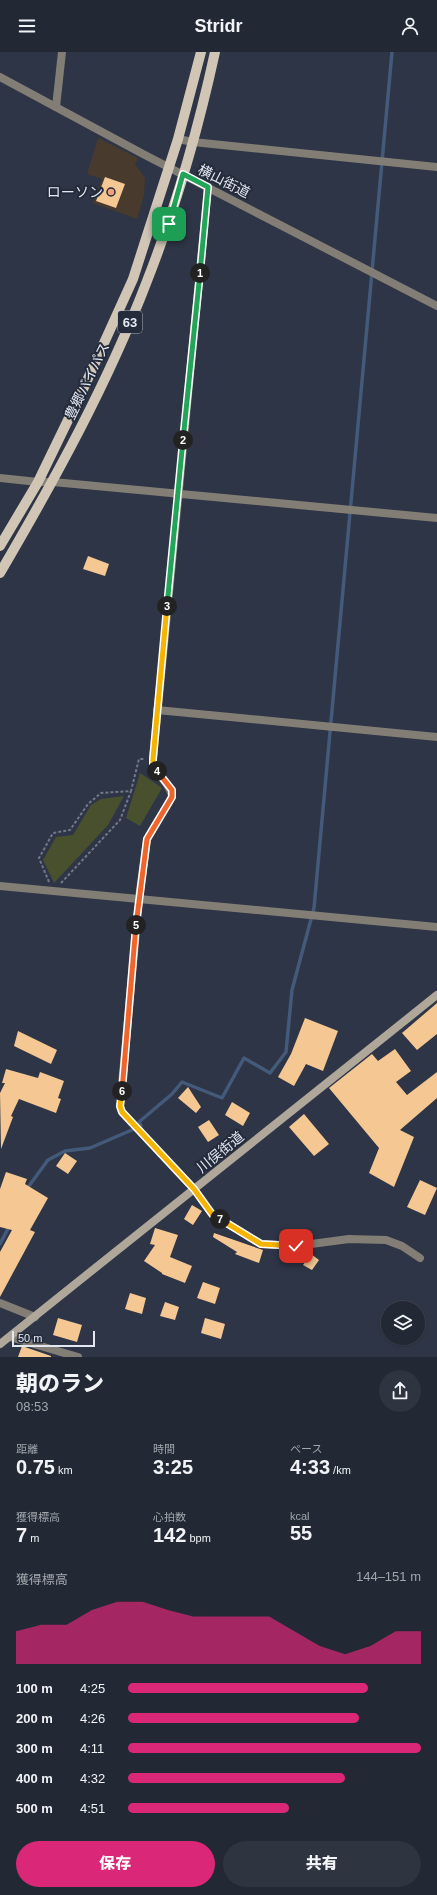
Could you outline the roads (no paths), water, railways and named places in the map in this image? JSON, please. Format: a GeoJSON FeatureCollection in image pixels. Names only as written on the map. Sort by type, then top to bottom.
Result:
{"type":"FeatureCollection","features":[{"type":"Feature","properties":{"kind":"main road","name":"豊郷バイパス"},"geometry":{"type":"LineString","coordinates":[[0,546],[38,482],[85,386],[133,279],[178,139],[201,52]]}},
{"type":"Feature","properties":{"kind":"main road","name":"豊郷バイパス"},"geometry":{"type":"LineString","coordinates":[[0,573],[53,482],[93,402],[147,283],[169,224],[193,142],[215,52]]}},
{"type":"Feature","properties":{"kind":"main road","name":"川俣街道"},"geometry":{"type":"LineString","coordinates":[[0,1344],[437,995]]}},
{"type":"Feature","properties":{"kind":"street"},"geometry":{"type":"LineString","coordinates":[[56,107],[62,52]]}},
{"type":"Feature","properties":{"kind":"street","name":"横山街道"},"geometry":{"type":"LineString","coordinates":[[0,77],[168,167],[437,306]]}},
{"type":"Feature","properties":{"kind":"street"},"geometry":{"type":"LineString","coordinates":[[178,139],[193,142],[437,167]]}},
{"type":"Feature","properties":{"kind":"street"},"geometry":{"type":"LineString","coordinates":[[208,187],[153,759],[153,766],[172,790],[172,797],[147,839],[139,898],[120,1106],[122,1112],[194,1189],[212,1214],[261,1244],[296,1246],[349,1239],[386,1240],[402,1246],[420,1258]]}},
{"type":"Feature","properties":{"kind":"street"},"geometry":{"type":"LineString","coordinates":[[0,478],[437,518]]}},
{"type":"Feature","properties":{"kind":"street"},"geometry":{"type":"LineString","coordinates":[[157,710],[437,737]]}},
{"type":"Feature","properties":{"kind":"street"},"geometry":{"type":"LineString","coordinates":[[0,886],[437,927]]}},
{"type":"Feature","properties":{"kind":"street"},"geometry":{"type":"LineString","coordinates":[[0,1303],[35,1317]]}},
{"type":"Feature","properties":{"kind":"street"},"geometry":{"type":"LineString","coordinates":[[10,1337],[78,1357]]}},
{"type":"Feature","properties":{"kind":"waterway"},"geometry":{"type":"LineString","coordinates":[[26,1190],[48,1160],[65,1151],[90,1148],[141,1126],[139,1122],[172,1094],[182,1082],[222,1098],[244,1058],[270,1073],[286,1052],[292,990],[314,908],[392,52]]}},
{"type":"Feature","properties":{"kind":"waterway"},"geometry":{"type":"LineString","coordinates":[[0,1244],[10,1225]]}},
{"type":"Feature","properties":{"kind":"place","name":"ローソン"},"geometry":{"type":"Point","coordinates":[111,192]}}]}
